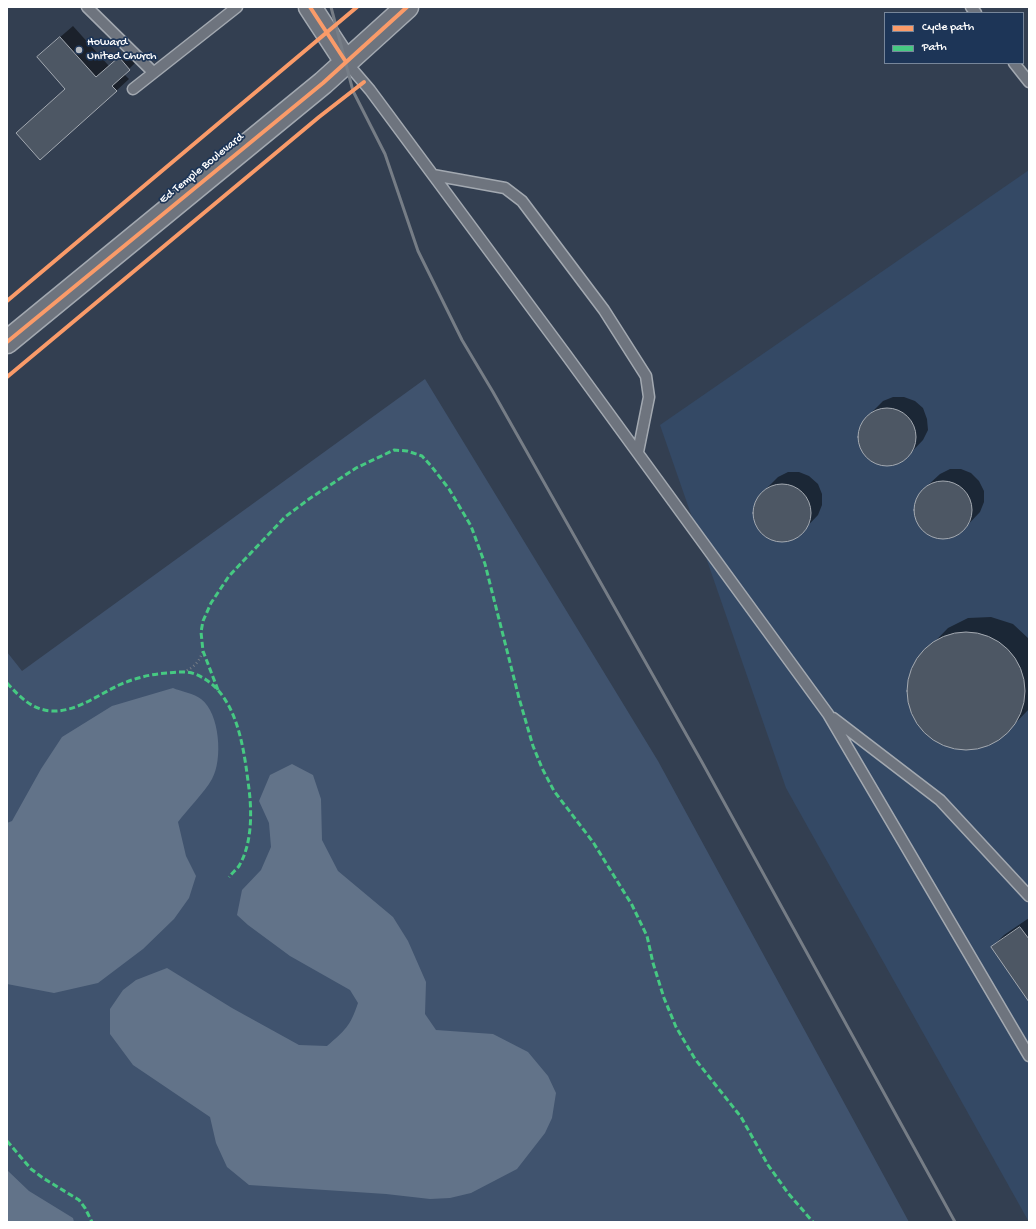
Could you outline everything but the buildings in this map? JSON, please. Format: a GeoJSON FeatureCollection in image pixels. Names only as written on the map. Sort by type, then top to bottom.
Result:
{"type":"FeatureCollection","features":[{"type":"Feature","properties":{"kind":"main road"},"geometry":{"type":"LineString","coordinates":[[310,7],[346,62]]}},
{"type":"Feature","properties":{"kind":"main road","name":"Ed Temple Boulevard"},"geometry":{"type":"LineString","coordinates":[[7,342],[346,62],[407,7]]}},
{"type":"Feature","properties":{"kind":"lane"},"geometry":{"type":"LineString","coordinates":[[87,7],[153,72]]}},
{"type":"Feature","properties":{"kind":"lane"},"geometry":{"type":"LineString","coordinates":[[133,89],[237,7]]}},
{"type":"Feature","properties":{"kind":"lane"},"geometry":{"type":"LineString","coordinates":[[346,62],[367,86],[638,452],[828,714],[1029,1056]]}},
{"type":"Feature","properties":{"kind":"lane"},"geometry":{"type":"LineString","coordinates":[[1015,64],[1029,82]]}},
{"type":"Feature","properties":{"kind":"lane"},"geometry":{"type":"LineString","coordinates":[[433,175],[505,188],[522,201],[604,310],[646,376],[649,397],[638,452]]}},
{"type":"Feature","properties":{"kind":"lane"},"geometry":{"type":"LineString","coordinates":[[828,714],[940,800],[1029,896]]}},
{"type":"Feature","properties":{"kind":"path"},"geometry":{"type":"LineString","coordinates":[[183,672],[192,668],[197,663],[203,651]]}},
{"type":"Feature","properties":{"kind":"shaded area"},"geometry":{"type":"Polygon","coordinates":[[[1029,170],[1029,1222],[786,788],[660,425],[1029,170]]]}},
{"type":"Feature","properties":{"kind":"shaded area"},"geometry":{"type":"Polygon","coordinates":[[[425,379],[658,761],[909,1222],[7,1222],[7,652],[22,671],[425,379]]]}},
{"type":"Feature","properties":{"kind":"shaded area"},"geometry":{"type":"Polygon","coordinates":[[[173,688],[201,699],[212,715],[216,725],[218,737],[218,760],[212,779],[205,790],[178,822],[186,856],[196,876],[189,898],[174,919],[143,949],[98,983],[54,993],[7,984],[7,823],[12,821],[41,769],[62,737],[112,706],[173,688]]]}},
{"type":"Feature","properties":{"kind":"shaded area"},"geometry":{"type":"Polygon","coordinates":[[[292,764],[313,775],[321,799],[322,840],[338,871],[393,917],[408,941],[426,982],[425,1014],[436,1030],[493,1034],[528,1052],[548,1076],[556,1093],[552,1118],[545,1133],[517,1169],[471,1193],[450,1198],[430,1199],[386,1194],[249,1185],[227,1167],[216,1143],[210,1117],[133,1065],[110,1034],[110,1009],[123,990],[136,980],[167,968],[232,1008],[299,1045],[327,1046],[346,1028],[358,1003],[350,990],[290,956],[237,915],[242,890],[261,870],[271,847],[269,823],[259,801],[270,775],[292,764]]]}},
{"type":"Feature","properties":{"kind":"shaded area"},"geometry":{"type":"Polygon","coordinates":[[[7,1170],[29,1191],[73,1218],[74,1222],[7,1222],[7,1170]]]}},
{"type":"Feature","properties":{"kind":"railway"},"geometry":{"type":"LineString","coordinates":[[331,7],[353,91],[385,154],[418,251],[462,340],[493,392],[703,764],[955,1222]]}},
{"type":"Feature","properties":{"kind":"marked path"},"geometry":{"type":"LineString","coordinates":[[218,690],[203,651],[201,632],[203,621],[211,603],[229,576],[285,517],[356,468],[394,450],[407,451],[422,456],[449,489],[471,526],[485,564],[519,698],[533,746],[542,768],[554,791],[593,842],[632,905],[647,936],[653,963],[664,998],[676,1027],[695,1059],[741,1117],[768,1165],[788,1193],[813,1222]]}},
{"type":"Feature","properties":{"kind":"marked path"},"geometry":{"type":"LineString","coordinates":[[7,683],[22,698],[32,705],[45,710],[61,711],[87,702],[119,685],[149,675],[189,672],[209,682],[221,694],[230,708],[236,723],[241,740],[250,798],[251,818],[249,838],[239,866],[229,877]]}},
{"type":"Feature","properties":{"kind":"marked path"},"geometry":{"type":"LineString","coordinates":[[7,1141],[31,1169],[79,1200],[92,1222]]}},
{"type":"Feature","properties":{"kind":"cycle path"},"geometry":{"type":"LineString","coordinates":[[310,7],[346,62]]}},
{"type":"Feature","properties":{"kind":"cycle path"},"geometry":{"type":"LineString","coordinates":[[7,301],[357,7]]}},
{"type":"Feature","properties":{"kind":"cycle path"},"geometry":{"type":"LineString","coordinates":[[7,342],[323,83],[407,7]]}},
{"type":"Feature","properties":{"kind":"cycle path"},"geometry":{"type":"LineString","coordinates":[[7,377],[319,117],[364,82]]}},
{"type":"Feature","properties":{"kind":"place","name":"Howard United Church"},"geometry":{"type":"Point","coordinates":[79,50]}}]}
